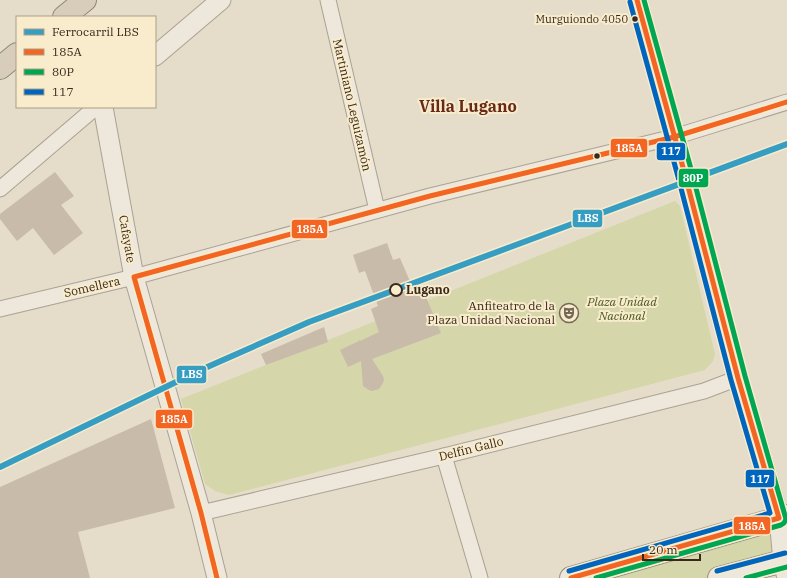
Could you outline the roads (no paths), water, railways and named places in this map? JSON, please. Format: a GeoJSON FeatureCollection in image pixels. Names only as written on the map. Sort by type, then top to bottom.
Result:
{"type":"FeatureCollection","features":[{"type":"Feature","properties":{"kind":"highway"},"geometry":{"type":"LineString","coordinates":[[65,16],[85,0]]}},
{"type":"Feature","properties":{"kind":"highway"},"geometry":{"type":"LineString","coordinates":[[0,68],[16,55]]}},
{"type":"Feature","properties":{"kind":"main road"},"geometry":{"type":"LineString","coordinates":[[571,578],[783,517]]}},
{"type":"Feature","properties":{"kind":"main road"},"geometry":{"type":"LineString","coordinates":[[718,578],[786,567]]}},
{"type":"Feature","properties":{"kind":"street"},"geometry":{"type":"LineString","coordinates":[[156,55],[221,0]]}},
{"type":"Feature","properties":{"kind":"street","name":"Martiniano Leguizamón"},"geometry":{"type":"LineString","coordinates":[[328,0],[377,210]]}},
{"type":"Feature","properties":{"kind":"street"},"geometry":{"type":"LineString","coordinates":[[637,0],[738,378],[783,517],[786,567]]}},
{"type":"Feature","properties":{"kind":"street","name":"Somellera"},"geometry":{"type":"LineString","coordinates":[[0,309],[134,277],[438,194],[674,137],[787,102]]}},
{"type":"Feature","properties":{"kind":"street"},"geometry":{"type":"LineString","coordinates":[[0,189],[95,108]]}},
{"type":"Feature","properties":{"kind":"street","name":"Cafayate"},"geometry":{"type":"LineString","coordinates":[[103,108],[134,277],[201,513],[217,578]]}},
{"type":"Feature","properties":{"kind":"street","name":"Delfín Gallo"},"geometry":{"type":"LineString","coordinates":[[201,513],[444,456],[704,391],[738,378]]}},
{"type":"Feature","properties":{"kind":"street"},"geometry":{"type":"LineString","coordinates":[[444,456],[480,578]]}},
{"type":"Feature","properties":{"kind":"rail line","name":"LBS"},"geometry":{"type":"LineString","coordinates":[[0,467],[205,368],[309,322],[787,144]]}},
{"type":"Feature","properties":{"kind":"place","name":"Murguiondo 4050"},"geometry":{"type":"Point","coordinates":[635,19]}},
{"type":"Feature","properties":{"kind":"place","name":"Lugano"},"geometry":{"type":"Point","coordinates":[396,290]}},
{"type":"Feature","properties":{"kind":"place","name":"Anfiteatro de la Plaza Unidad Nacional"},"geometry":{"type":"Point","coordinates":[569,313]}},
{"type":"Feature","properties":{"kind":"district","name":"Villa Lugano"},"geometry":{"type":"Point","coordinates":[468,106]}},
{"type":"Feature","properties":{"kind":"park label","name":"Plaza Unidad Nacional"},"geometry":{"type":"Point","coordinates":[622,309]}}]}
